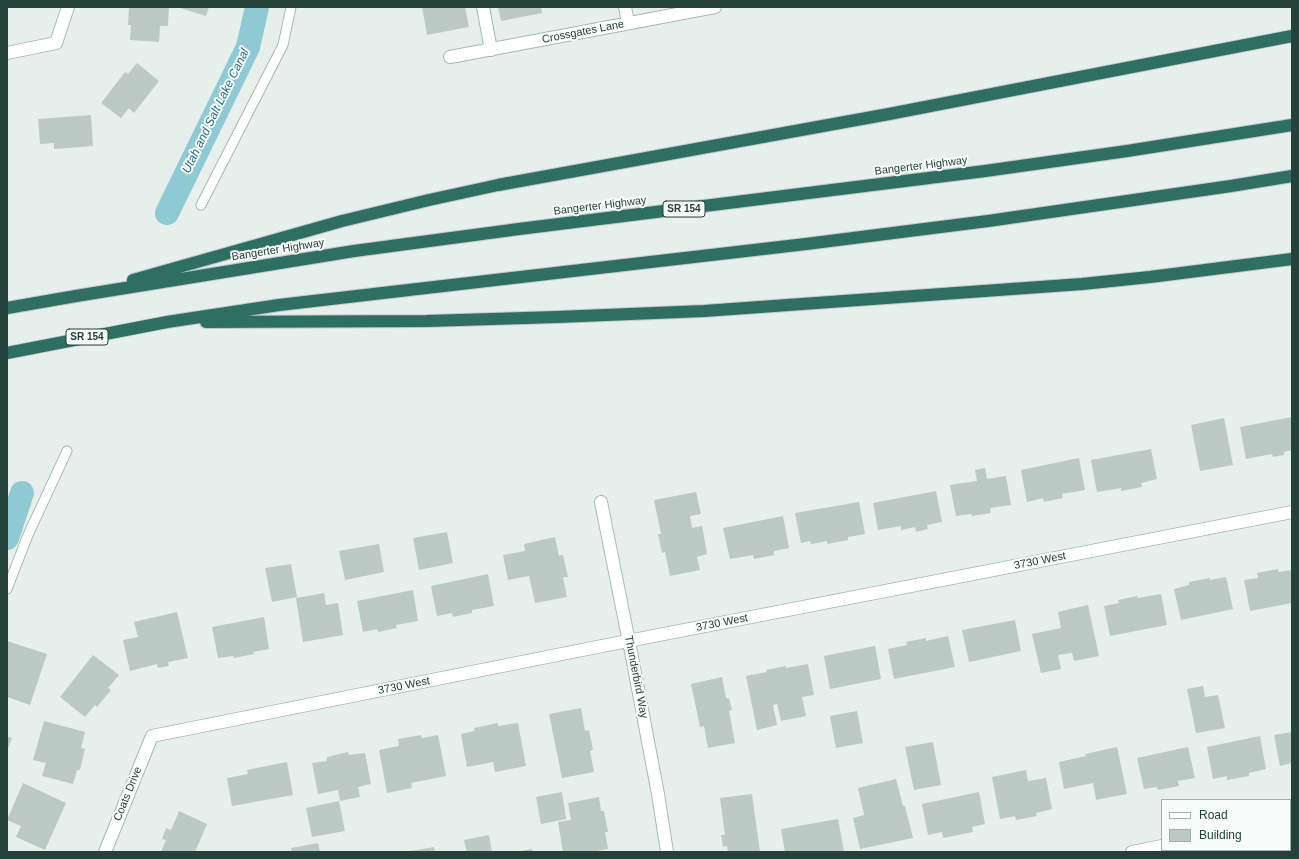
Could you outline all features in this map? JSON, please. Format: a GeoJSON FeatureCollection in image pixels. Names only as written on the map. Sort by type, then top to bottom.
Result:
{"type":"FeatureCollection","features":[{"type":"Feature","properties":{"kind":"highway"},"geometry":{"type":"LineString","coordinates":[[76,296],[342,221],[429,200],[490,187],[889,114],[1292,36]]}},
{"type":"Feature","properties":{"kind":"highway","name":"Bangerter Highway"},"geometry":{"type":"LineString","coordinates":[[7,308],[354,251],[977,172],[1127,151],[1292,125]]}},
{"type":"Feature","properties":{"kind":"highway","name":"SR 154"},"geometry":{"type":"LineString","coordinates":[[7,353],[167,322],[279,305],[806,244],[988,221],[1292,176]]}},
{"type":"Feature","properties":{"kind":"highway"},"geometry":{"type":"LineString","coordinates":[[167,322],[427,321],[704,311],[1082,284],[1292,259]]}},
{"type":"Feature","properties":{"kind":"street"},"geometry":{"type":"LineString","coordinates":[[7,53],[56,43],[68,7]]}},
{"type":"Feature","properties":{"kind":"street"},"geometry":{"type":"LineString","coordinates":[[483,7],[491,50]]}},
{"type":"Feature","properties":{"kind":"street"},"geometry":{"type":"LineString","coordinates":[[625,7],[628,23]]}},
{"type":"Feature","properties":{"kind":"street","name":"Crossgates Lane"},"geometry":{"type":"LineString","coordinates":[[450,57],[715,7]]}},
{"type":"Feature","properties":{"kind":"street","name":"Thunderbird Way"},"geometry":{"type":"LineString","coordinates":[[601,502],[629,641],[667,852]]}},
{"type":"Feature","properties":{"kind":"street","name":"3730 West"},"geometry":{"type":"LineString","coordinates":[[152,736],[629,641],[1292,512]]}},
{"type":"Feature","properties":{"kind":"street","name":"Coats Drive"},"geometry":{"type":"LineString","coordinates":[[105,852],[152,736]]}},
{"type":"Feature","properties":{"kind":"street"},"geometry":{"type":"LineString","coordinates":[[1132,852],[1161,846]]}},
{"type":"Feature","properties":{"kind":"lane"},"geometry":{"type":"LineString","coordinates":[[201,205],[283,46],[291,7]]}},
{"type":"Feature","properties":{"kind":"lane"},"geometry":{"type":"LineString","coordinates":[[7,589],[28,535],[67,452]]}},
{"type":"Feature","properties":{"kind":"building"},"geometry":{"type":"Polygon","coordinates":[[[129,7],[169,7],[168,26],[160,26],[159,42],[130,40],[131,25],[128,25],[129,7]]]}},
{"type":"Feature","properties":{"kind":"building"},"geometry":{"type":"Polygon","coordinates":[[[177,7],[209,7],[206,16],[177,7]]]}},
{"type":"Feature","properties":{"kind":"building"},"geometry":{"type":"Polygon","coordinates":[[[422,7],[465,7],[469,27],[427,35],[422,7]]]}},
{"type":"Feature","properties":{"kind":"building"},"geometry":{"type":"Polygon","coordinates":[[[498,7],[541,7],[542,13],[501,21],[498,7]]]}},
{"type":"Feature","properties":{"kind":"building"},"geometry":{"type":"Polygon","coordinates":[[[137,63],[159,81],[134,113],[129,108],[121,118],[101,103],[125,72],[128,74],[137,63]]]}},
{"type":"Feature","properties":{"kind":"building"},"geometry":{"type":"Polygon","coordinates":[[[91,115],[93,146],[54,149],[54,143],[40,144],[38,119],[91,115]]]}},
{"type":"Feature","properties":{"kind":"building"},"geometry":{"type":"Polygon","coordinates":[[[1292,417],[1292,450],[1284,452],[1284,455],[1273,457],[1272,454],[1246,459],[1240,427],[1292,417]]]}},
{"type":"Feature","properties":{"kind":"building"},"geometry":{"type":"Polygon","coordinates":[[[1224,418],[1233,465],[1200,471],[1191,425],[1224,418]]]}},
{"type":"Feature","properties":{"kind":"building"},"geometry":{"type":"Polygon","coordinates":[[[1151,449],[1157,479],[1141,483],[1142,487],[1121,491],[1121,488],[1097,492],[1091,460],[1151,449]]]}},
{"type":"Feature","properties":{"kind":"building"},"geometry":{"type":"Polygon","coordinates":[[[1079,458],[1085,490],[1062,494],[1063,498],[1044,502],[1043,498],[1027,502],[1021,470],[1079,458]]]}},
{"type":"Feature","properties":{"kind":"building"},"geometry":{"type":"Polygon","coordinates":[[[985,468],[987,479],[1006,476],[1011,505],[990,508],[991,513],[972,516],[971,514],[956,516],[950,485],[977,481],[975,470],[985,468]]]}},
{"type":"Feature","properties":{"kind":"building"},"geometry":{"type":"Polygon","coordinates":[[[936,491],[942,522],[927,525],[928,529],[916,532],[915,527],[901,530],[901,526],[878,530],[873,503],[936,491]]]}},
{"type":"Feature","properties":{"kind":"building"},"geometry":{"type":"Polygon","coordinates":[[[696,492],[701,514],[690,516],[692,528],[702,526],[707,554],[697,557],[700,570],[670,576],[665,552],[662,553],[658,534],[661,534],[654,500],[696,492]]]}},
{"type":"Feature","properties":{"kind":"building"},"geometry":{"type":"Polygon","coordinates":[[[859,502],[865,534],[848,537],[848,540],[827,544],[827,541],[811,544],[810,541],[801,543],[795,513],[859,502]]]}},
{"type":"Feature","properties":{"kind":"building"},"geometry":{"type":"Polygon","coordinates":[[[783,516],[789,548],[774,551],[774,555],[754,559],[753,555],[730,559],[723,528],[783,516]]]}},
{"type":"Feature","properties":{"kind":"building"},"geometry":{"type":"Polygon","coordinates":[[[447,532],[453,563],[419,570],[413,538],[447,532]]]}},
{"type":"Feature","properties":{"kind":"building"},"geometry":{"type":"Polygon","coordinates":[[[555,537],[559,556],[563,555],[568,577],[563,577],[567,597],[535,603],[529,576],[508,580],[503,555],[525,551],[524,544],[555,537]]]}},
{"type":"Feature","properties":{"kind":"building"},"geometry":{"type":"Polygon","coordinates":[[[379,544],[384,572],[345,580],[339,551],[379,544]]]}},
{"type":"Feature","properties":{"kind":"building"},"geometry":{"type":"Polygon","coordinates":[[[291,564],[297,597],[272,602],[265,568],[291,564]]]}},
{"type":"Feature","properties":{"kind":"building"},"geometry":{"type":"Polygon","coordinates":[[[1278,569],[1279,572],[1292,570],[1292,603],[1250,611],[1244,580],[1258,578],[1257,573],[1278,569]]]}},
{"type":"Feature","properties":{"kind":"building"},"geometry":{"type":"Polygon","coordinates":[[[488,574],[494,606],[472,610],[472,613],[453,617],[452,613],[437,616],[431,586],[488,574]]]}},
{"type":"Feature","properties":{"kind":"building"},"geometry":{"type":"Polygon","coordinates":[[[1226,577],[1233,609],[1181,620],[1174,589],[1189,585],[1189,582],[1226,577]]]}},
{"type":"Feature","properties":{"kind":"building"},"geometry":{"type":"Polygon","coordinates":[[[413,590],[418,621],[396,625],[397,628],[378,632],[377,629],[363,632],[357,601],[413,590]]]}},
{"type":"Feature","properties":{"kind":"building"},"geometry":{"type":"Polygon","coordinates":[[[324,593],[326,605],[338,603],[343,635],[303,642],[296,598],[324,593]]]}},
{"type":"Feature","properties":{"kind":"building"},"geometry":{"type":"Polygon","coordinates":[[[1161,594],[1167,625],[1110,636],[1104,606],[1119,603],[1118,600],[1137,596],[1138,598],[1161,594]]]}},
{"type":"Feature","properties":{"kind":"building"},"geometry":{"type":"Polygon","coordinates":[[[1088,605],[1099,656],[1074,661],[1072,653],[1058,655],[1061,669],[1041,673],[1032,634],[1061,628],[1058,612],[1088,605]]]}},
{"type":"Feature","properties":{"kind":"building"},"geometry":{"type":"Polygon","coordinates":[[[177,612],[188,658],[168,662],[169,666],[158,668],[157,664],[130,671],[123,640],[138,637],[134,622],[177,612]]]}},
{"type":"Feature","properties":{"kind":"building"},"geometry":{"type":"Polygon","coordinates":[[[264,617],[269,649],[234,658],[233,656],[218,658],[212,627],[264,617]]]}},
{"type":"Feature","properties":{"kind":"building"},"geometry":{"type":"Polygon","coordinates":[[[1015,620],[1021,651],[969,662],[962,630],[1015,620]]]}},
{"type":"Feature","properties":{"kind":"building"},"geometry":{"type":"Polygon","coordinates":[[[948,636],[955,667],[894,679],[888,649],[907,645],[906,642],[926,638],[926,641],[948,636]]]}},
{"type":"Feature","properties":{"kind":"building"},"geometry":{"type":"Polygon","coordinates":[[[7,641],[47,654],[30,705],[7,697],[7,641]]]}},
{"type":"Feature","properties":{"kind":"building"},"geometry":{"type":"Polygon","coordinates":[[[875,646],[881,679],[830,689],[824,656],[875,646]]]}},
{"type":"Feature","properties":{"kind":"building"},"geometry":{"type":"Polygon","coordinates":[[[93,655],[119,675],[108,688],[111,690],[97,707],[95,705],[85,717],[60,697],[93,655]]]}},
{"type":"Feature","properties":{"kind":"building"},"geometry":{"type":"Polygon","coordinates":[[[808,664],[814,695],[802,697],[806,716],[781,721],[777,704],[773,705],[777,725],[757,730],[746,676],[767,672],[766,670],[786,666],[786,668],[808,664]]]}},
{"type":"Feature","properties":{"kind":"building"},"geometry":{"type":"Polygon","coordinates":[[[722,677],[726,698],[729,698],[732,710],[729,711],[735,743],[708,748],[704,726],[700,727],[691,684],[722,677]]]}},
{"type":"Feature","properties":{"kind":"building"},"geometry":{"type":"Polygon","coordinates":[[[1203,686],[1205,697],[1218,695],[1225,728],[1196,733],[1187,689],[1203,686]]]}},
{"type":"Feature","properties":{"kind":"building"},"geometry":{"type":"Polygon","coordinates":[[[581,708],[585,731],[589,730],[593,750],[590,751],[594,772],[562,778],[549,714],[581,708]]]}},
{"type":"Feature","properties":{"kind":"building"},"geometry":{"type":"Polygon","coordinates":[[[857,711],[863,743],[836,748],[830,716],[857,711]]]}},
{"type":"Feature","properties":{"kind":"building"},"geometry":{"type":"Polygon","coordinates":[[[44,721],[85,732],[81,748],[85,749],[80,770],[77,770],[73,784],[42,776],[46,763],[33,760],[44,721]]]}},
{"type":"Feature","properties":{"kind":"building"},"geometry":{"type":"Polygon","coordinates":[[[498,723],[498,726],[518,723],[526,766],[495,772],[493,762],[467,767],[461,734],[475,731],[474,728],[498,723]]]}},
{"type":"Feature","properties":{"kind":"building"},"geometry":{"type":"Polygon","coordinates":[[[1292,732],[1292,763],[1280,766],[1274,735],[1292,732]]]}},
{"type":"Feature","properties":{"kind":"building"},"geometry":{"type":"Polygon","coordinates":[[[421,735],[422,738],[438,735],[446,776],[411,783],[412,788],[387,793],[379,750],[399,746],[398,739],[421,735]]]}},
{"type":"Feature","properties":{"kind":"building"},"geometry":{"type":"Polygon","coordinates":[[[7,736],[12,738],[7,751],[7,736]]]}},
{"type":"Feature","properties":{"kind":"building"},"geometry":{"type":"Polygon","coordinates":[[[1260,736],[1266,769],[1249,773],[1249,776],[1227,780],[1227,776],[1213,779],[1207,747],[1260,736]]]}},
{"type":"Feature","properties":{"kind":"building"},"geometry":{"type":"Polygon","coordinates":[[[933,742],[941,785],[914,790],[905,747],[933,742]]]}},
{"type":"Feature","properties":{"kind":"building"},"geometry":{"type":"Polygon","coordinates":[[[1117,747],[1127,794],[1096,800],[1093,783],[1064,789],[1059,762],[1086,756],[1085,754],[1117,747]]]}},
{"type":"Feature","properties":{"kind":"building"},"geometry":{"type":"Polygon","coordinates":[[[1188,747],[1195,778],[1178,781],[1179,786],[1158,790],[1157,787],[1144,789],[1137,758],[1188,747]]]}},
{"type":"Feature","properties":{"kind":"building"},"geometry":{"type":"Polygon","coordinates":[[[348,752],[349,755],[365,753],[371,784],[358,787],[360,797],[340,801],[338,790],[318,794],[312,763],[327,761],[327,757],[348,752]]]}},
{"type":"Feature","properties":{"kind":"building"},"geometry":{"type":"Polygon","coordinates":[[[287,762],[293,795],[232,806],[227,778],[248,774],[247,770],[287,762]]]}},
{"type":"Feature","properties":{"kind":"building"},"geometry":{"type":"Polygon","coordinates":[[[1026,770],[1028,781],[1046,778],[1052,809],[1036,813],[1037,816],[1016,820],[1015,816],[1000,819],[992,777],[1026,770]]]}},
{"type":"Feature","properties":{"kind":"building"},"geometry":{"type":"Polygon","coordinates":[[[896,779],[913,838],[860,849],[853,818],[864,815],[858,788],[896,779]]]}},
{"type":"Feature","properties":{"kind":"building"},"geometry":{"type":"Polygon","coordinates":[[[23,783],[66,803],[45,850],[16,837],[21,826],[7,820],[23,783]]]}},
{"type":"Feature","properties":{"kind":"building"},"geometry":{"type":"Polygon","coordinates":[[[562,792],[566,819],[541,824],[536,797],[562,792]]]}},
{"type":"Feature","properties":{"kind":"building"},"geometry":{"type":"Polygon","coordinates":[[[979,792],[985,824],[972,827],[973,832],[943,838],[942,832],[928,835],[922,804],[979,792]]]}},
{"type":"Feature","properties":{"kind":"building"},"geometry":{"type":"Polygon","coordinates":[[[752,794],[760,852],[728,852],[727,846],[723,847],[721,835],[725,835],[720,798],[752,794]]]}},
{"type":"Feature","properties":{"kind":"building"},"geometry":{"type":"Polygon","coordinates":[[[599,797],[601,811],[604,811],[608,832],[605,832],[608,849],[591,852],[563,852],[558,822],[571,820],[568,803],[599,797]]]}},
{"type":"Feature","properties":{"kind":"building"},"geometry":{"type":"Polygon","coordinates":[[[339,801],[345,831],[312,837],[306,808],[339,801]]]}},
{"type":"Feature","properties":{"kind":"building"},"geometry":{"type":"Polygon","coordinates":[[[179,811],[207,824],[195,852],[161,852],[166,840],[162,839],[166,828],[171,830],[179,811]]]}},
{"type":"Feature","properties":{"kind":"building"},"geometry":{"type":"Polygon","coordinates":[[[838,819],[844,851],[785,852],[781,829],[838,819]]]}},
{"type":"Feature","properties":{"kind":"building"},"geometry":{"type":"Polygon","coordinates":[[[489,835],[492,852],[467,852],[464,840],[489,835]]]}},
{"type":"Feature","properties":{"kind":"building"},"geometry":{"type":"Polygon","coordinates":[[[318,843],[320,852],[292,852],[291,848],[318,843]]]}},
{"type":"Feature","properties":{"kind":"building"},"geometry":{"type":"Polygon","coordinates":[[[434,847],[435,852],[411,852],[411,851],[434,847]]]}},
{"type":"Feature","properties":{"kind":"building"},"geometry":{"type":"Polygon","coordinates":[[[532,849],[533,852],[520,852],[520,851],[532,849]]]}},
{"type":"Feature","properties":{"kind":"waterway","name":"Utah and Salt Lake Canal"},"geometry":{"type":"LineString","coordinates":[[167,213],[248,47],[257,7]]}},
{"type":"Feature","properties":{"kind":"waterway","name":"Utah and Salt Lake Canal"},"geometry":{"type":"LineString","coordinates":[[7,538],[22,493]]}}]}
